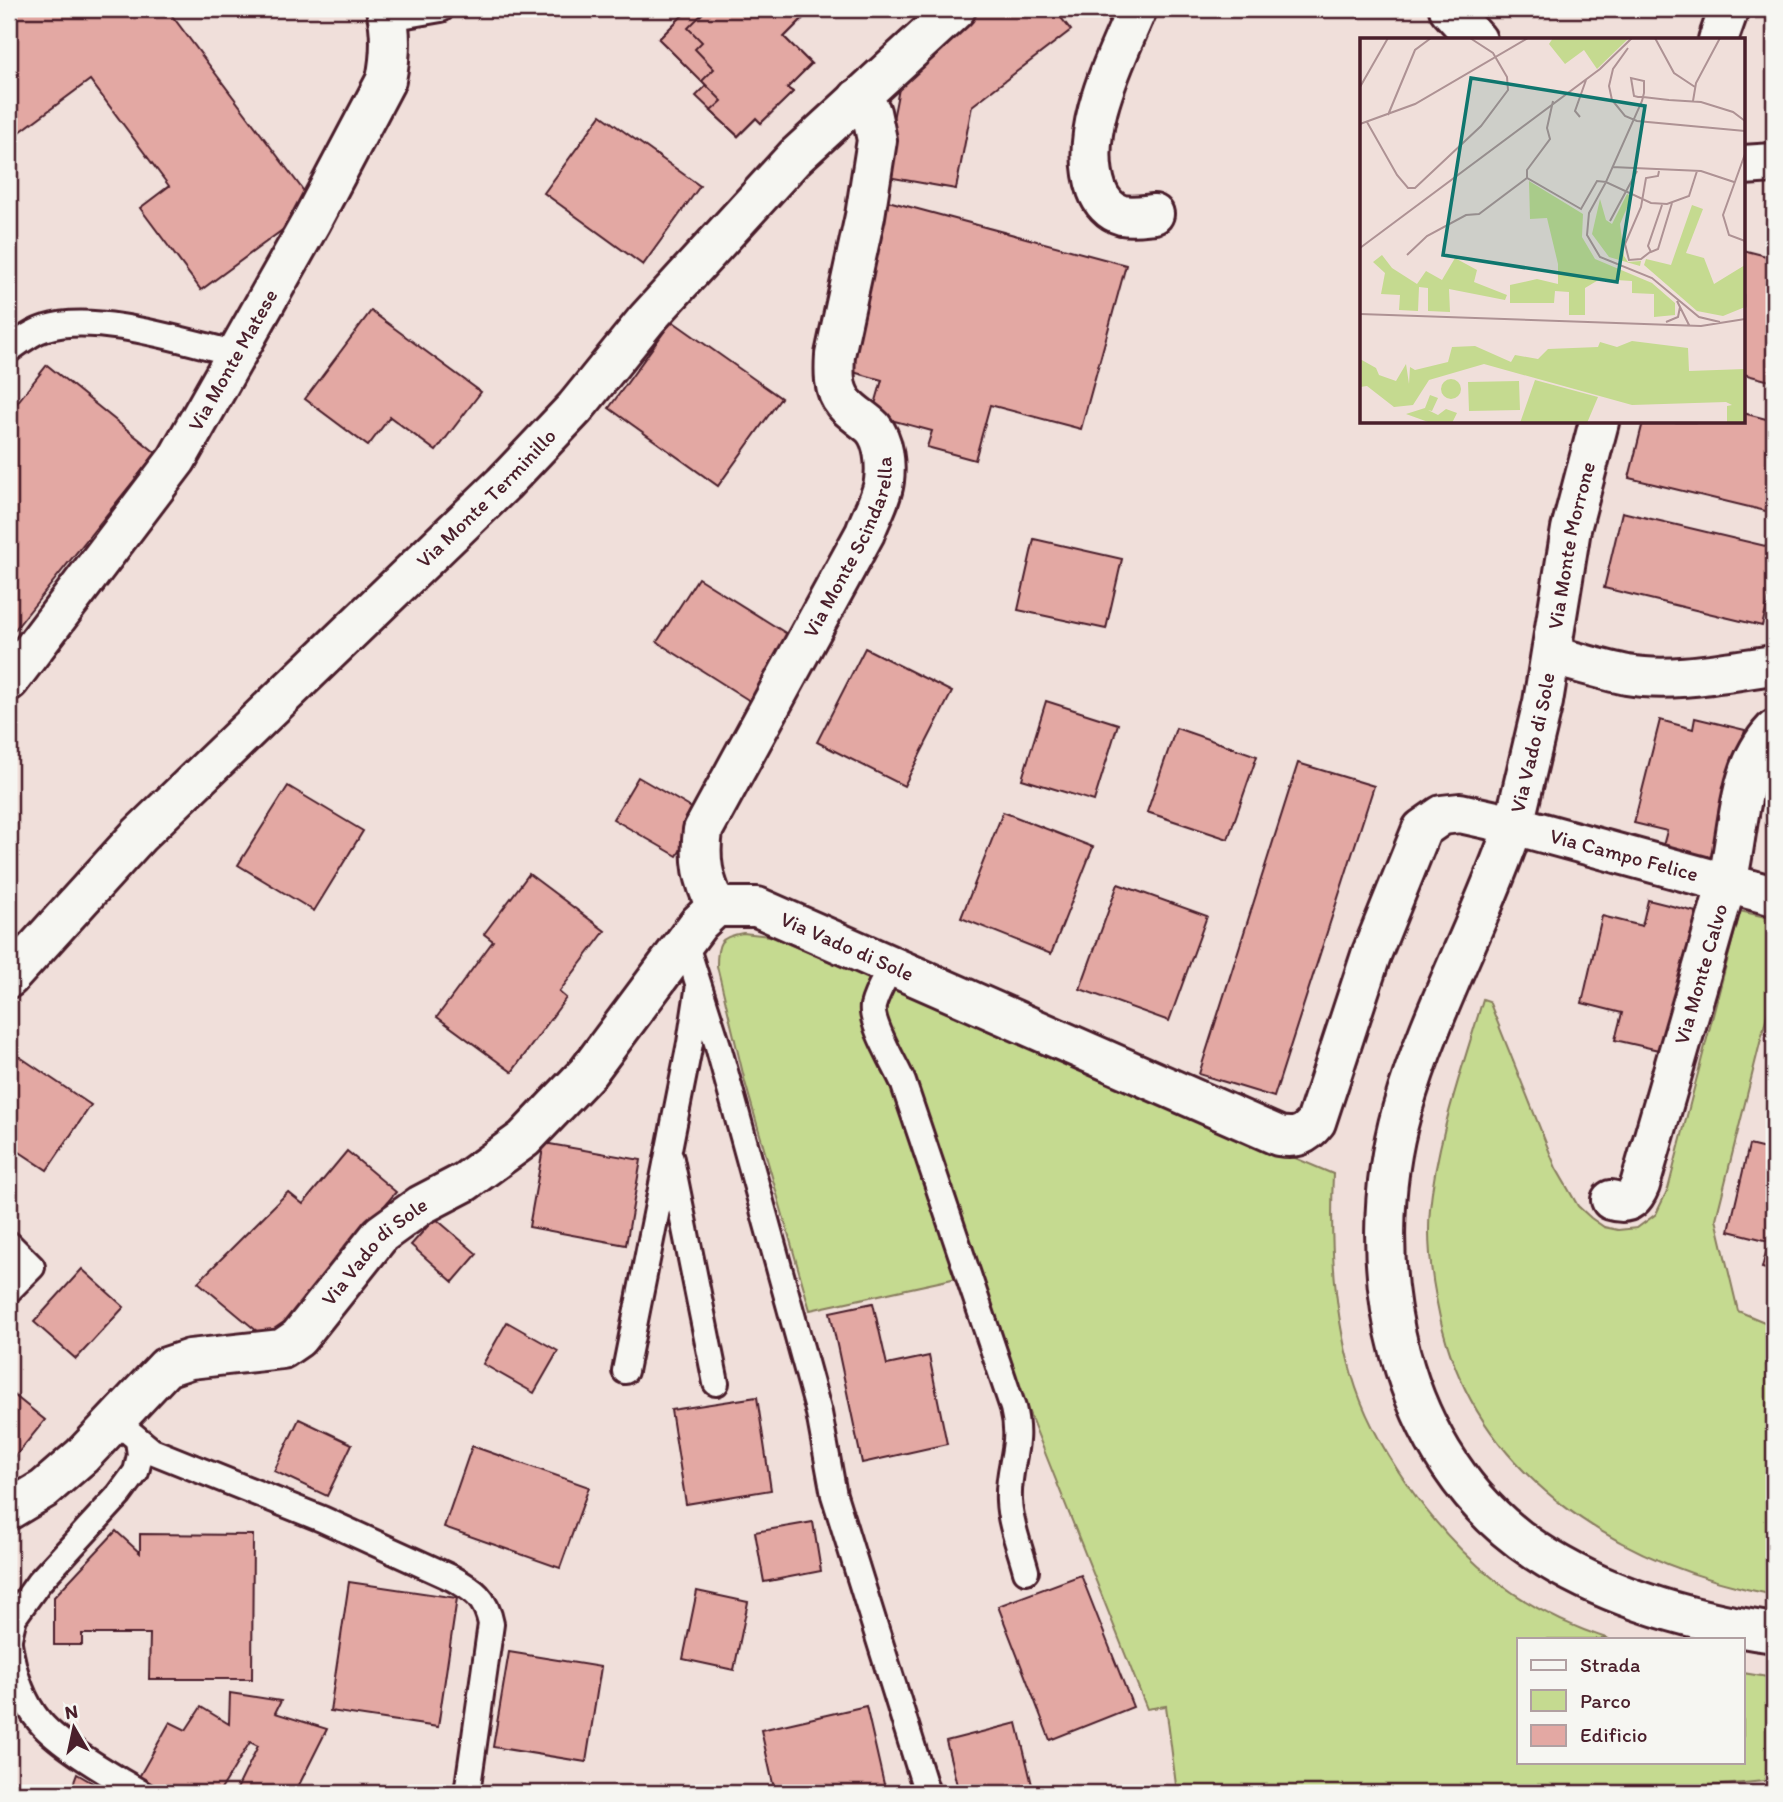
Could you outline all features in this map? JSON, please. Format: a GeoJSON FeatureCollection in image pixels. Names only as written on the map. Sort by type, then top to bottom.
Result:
{"type":"FeatureCollection","features":[{"type":"Feature","properties":{"kind":"street","name":"Via Monte Terminillo"},"geometry":{"type":"LineString","coordinates":[[9,978],[139,835],[503,484],[575,408],[647,319],[794,157],[956,9]]}},
{"type":"Feature","properties":{"kind":"street"},"geometry":{"type":"LineString","coordinates":[[1136,9],[1098,110],[1092,144],[1092,172],[1100,198],[1115,213],[1132,216],[1154,214]]}},
{"type":"Feature","properties":{"kind":"street"},"geometry":{"type":"LineString","coordinates":[[1449,9],[1475,38]]}},
{"type":"Feature","properties":{"kind":"street"},"geometry":{"type":"LineString","coordinates":[[1719,38],[1729,9]]}},
{"type":"Feature","properties":{"kind":"street","name":"Via Monte Matese"},"geometry":{"type":"LineString","coordinates":[[9,681],[177,459],[238,354],[386,79],[390,59],[387,13]]}},
{"type":"Feature","properties":{"kind":"street","name":"Via Monte Scindarella"},"geometry":{"type":"LineString","coordinates":[[716,907],[702,872],[700,855],[703,830],[865,533],[884,484],[882,445],[875,430],[842,402],[834,373],[835,355],[865,216],[877,140],[871,112],[858,98]]}},
{"type":"Feature","properties":{"kind":"street"},"geometry":{"type":"LineString","coordinates":[[1744,165],[1774,163]]}},
{"type":"Feature","properties":{"kind":"street","name":"Via Monte Morrone"},"geometry":{"type":"LineString","coordinates":[[1598,424],[1571,529],[1552,656],[1627,675],[1648,677],[1700,675],[1774,665]]}},
{"type":"Feature","properties":{"kind":"street","name":"Via Vado di Sole"},"geometry":{"type":"LineString","coordinates":[[9,1510],[44,1489],[82,1456],[126,1430],[166,1367],[190,1359],[282,1349],[298,1338],[381,1234],[421,1205],[465,1182],[524,1139],[588,1072],[705,915],[716,907],[757,907],[1279,1136],[1296,1138],[1304,1135],[1316,1122],[1371,955],[1422,829],[1442,815],[1460,813],[1514,825],[1552,656]]}},
{"type":"Feature","properties":{"kind":"street","name":"Via Monte Calvo"},"geometry":{"type":"LineString","coordinates":[[1611,1200],[1627,1202],[1637,1194],[1727,883],[1752,764],[1758,750],[1774,730]]}},
{"type":"Feature","properties":{"kind":"street"},"geometry":{"type":"LineString","coordinates":[[1514,825],[1492,886],[1418,1062],[1391,1157],[1385,1199],[1387,1284],[1394,1332],[1407,1376],[1430,1429],[1465,1485],[1498,1521],[1535,1551],[1586,1578],[1672,1612],[1731,1627],[1774,1633]]}},
{"type":"Feature","properties":{"kind":"street","name":"Via Campo Felice"},"geometry":{"type":"LineString","coordinates":[[1514,825],[1774,896]]}},
{"type":"Feature","properties":{"kind":"lane"},"geometry":{"type":"LineString","coordinates":[[387,13],[441,9]]}},
{"type":"Feature","properties":{"kind":"lane"},"geometry":{"type":"LineString","coordinates":[[9,351],[44,328],[71,324],[126,328],[238,354]]}},
{"type":"Feature","properties":{"kind":"lane"},"geometry":{"type":"LineString","coordinates":[[685,942],[699,983],[819,1413],[834,1495],[927,1793]]}},
{"type":"Feature","properties":{"kind":"lane"},"geometry":{"type":"LineString","coordinates":[[891,966],[873,1009],[874,1024],[904,1082],[1013,1408],[1018,1435],[1010,1476],[1010,1514],[1026,1571]]}},
{"type":"Feature","properties":{"kind":"lane"},"geometry":{"type":"LineString","coordinates":[[625,1370],[699,983]]}},
{"type":"Feature","properties":{"kind":"lane"},"geometry":{"type":"LineString","coordinates":[[669,1148],[716,1383]]}},
{"type":"Feature","properties":{"kind":"lane"},"geometry":{"type":"LineString","coordinates":[[9,1244],[32,1267],[9,1290]]}},
{"type":"Feature","properties":{"kind":"lane"},"geometry":{"type":"LineString","coordinates":[[126,1430],[140,1455],[136,1472],[119,1495],[39,1582],[14,1617],[9,1641],[12,1664],[22,1691],[40,1722],[74,1751],[142,1793]]}},
{"type":"Feature","properties":{"kind":"lane"},"geometry":{"type":"LineString","coordinates":[[126,1430],[152,1451],[322,1519],[472,1589],[488,1608],[491,1624],[467,1793]]}},
{"type":"Feature","properties":{"kind":"green space"},"geometry":{"type":"Polygon","coordinates":[[[1740,911],[1774,919],[1774,987],[1716,1219],[1738,1311],[1774,1326],[1774,1595],[1715,1581],[1659,1560],[1606,1534],[1558,1501],[1515,1462],[1480,1416],[1454,1363],[1437,1303],[1429,1244],[1430,1209],[1438,1155],[1483,999],[1489,1001],[1556,1168],[1578,1206],[1604,1227],[1618,1230],[1637,1228],[1656,1214],[1668,1189],[1740,911]]]}},
{"type":"Feature","properties":{"kind":"green space"},"geometry":{"type":"Polygon","coordinates":[[[743,933],[770,936],[1333,1174],[1333,1250],[1341,1326],[1357,1390],[1382,1445],[1427,1512],[1494,1580],[1547,1613],[1606,1638],[1517,1638],[1517,1764],[1744,1764],[1744,1673],[1774,1678],[1774,1780],[1640,1793],[1177,1793],[1166,1706],[1147,1709],[1026,1405],[980,1273],[810,1310],[745,1082],[717,966],[721,942],[743,933]]]}},
{"type":"Feature","properties":{"kind":"building"},"geometry":{"type":"Polygon","coordinates":[[[9,9],[167,9],[315,206],[201,290],[140,208],[169,186],[90,80],[9,140],[9,9]]]}},
{"type":"Feature","properties":{"kind":"building"},"geometry":{"type":"Polygon","coordinates":[[[689,9],[797,9],[805,16],[784,37],[811,64],[738,136],[711,111],[722,101],[659,39],[689,9]]]}},
{"type":"Feature","properties":{"kind":"building"},"geometry":{"type":"Polygon","coordinates":[[[689,9],[797,9],[805,16],[784,37],[811,64],[787,88],[793,92],[761,123],[756,118],[738,136],[711,111],[722,101],[659,39],[689,9]]]}},
{"type":"Feature","properties":{"kind":"building"},"geometry":{"type":"Polygon","coordinates":[[[689,9],[797,9],[805,16],[784,37],[811,64],[738,136],[696,96],[706,86],[659,39],[689,9]]]}},
{"type":"Feature","properties":{"kind":"building"},"geometry":{"type":"Polygon","coordinates":[[[707,9],[797,9],[805,16],[784,37],[811,64],[787,88],[793,92],[761,123],[756,118],[738,136],[711,111],[722,101],[702,81],[714,69],[695,49],[702,42],[688,28],[707,9]]]}},
{"type":"Feature","properties":{"kind":"building"},"geometry":{"type":"Polygon","coordinates":[[[981,9],[1054,9],[1071,30],[972,106],[956,189],[882,176],[903,68],[981,9]]]}},
{"type":"Feature","properties":{"kind":"building"},"geometry":{"type":"Polygon","coordinates":[[[601,115],[700,186],[643,265],[544,193],[601,115]]]}},
{"type":"Feature","properties":{"kind":"building"},"geometry":{"type":"Polygon","coordinates":[[[888,201],[1126,265],[1081,429],[990,405],[975,460],[927,447],[932,431],[872,415],[882,380],[842,369],[888,201]]]}},
{"type":"Feature","properties":{"kind":"building"},"geometry":{"type":"Polygon","coordinates":[[[1744,250],[1774,258],[1774,382],[1744,374],[1744,250]]]}},
{"type":"Feature","properties":{"kind":"building"},"geometry":{"type":"Polygon","coordinates":[[[371,311],[481,392],[436,451],[390,417],[368,446],[305,399],[371,311]]]}},
{"type":"Feature","properties":{"kind":"building"},"geometry":{"type":"Polygon","coordinates":[[[672,321],[781,398],[718,486],[609,408],[672,321]]]}},
{"type":"Feature","properties":{"kind":"building"},"geometry":{"type":"Polygon","coordinates":[[[47,365],[156,453],[9,637],[9,413],[47,365]]]}},
{"type":"Feature","properties":{"kind":"building"},"geometry":{"type":"Polygon","coordinates":[[[1744,413],[1774,421],[1774,513],[1629,478],[1642,424],[1744,424],[1744,413]]]}},
{"type":"Feature","properties":{"kind":"building"},"geometry":{"type":"Polygon","coordinates":[[[1622,512],[1774,548],[1774,577],[1762,626],[1604,588],[1622,512]]]}},
{"type":"Feature","properties":{"kind":"building"},"geometry":{"type":"Polygon","coordinates":[[[1034,539],[1122,559],[1106,629],[1018,610],[1034,539]]]}},
{"type":"Feature","properties":{"kind":"building"},"geometry":{"type":"Polygon","coordinates":[[[698,578],[792,637],[750,701],[657,642],[698,578]]]}},
{"type":"Feature","properties":{"kind":"building"},"geometry":{"type":"Polygon","coordinates":[[[865,648],[952,692],[904,786],[817,742],[865,648]]]}},
{"type":"Feature","properties":{"kind":"building"},"geometry":{"type":"Polygon","coordinates":[[[1046,701],[1118,724],[1094,801],[1022,779],[1046,701]]]}},
{"type":"Feature","properties":{"kind":"building"},"geometry":{"type":"Polygon","coordinates":[[[1695,718],[1745,730],[1713,859],[1663,846],[1667,831],[1634,823],[1660,720],[1693,729],[1695,718]]]}},
{"type":"Feature","properties":{"kind":"building"},"geometry":{"type":"Polygon","coordinates":[[[1176,728],[1257,756],[1228,839],[1147,812],[1176,728]]]}},
{"type":"Feature","properties":{"kind":"building"},"geometry":{"type":"Polygon","coordinates":[[[1298,763],[1374,786],[1274,1097],[1199,1074],[1298,763]]]}},
{"type":"Feature","properties":{"kind":"building"},"geometry":{"type":"Polygon","coordinates":[[[638,777],[702,814],[677,856],[613,819],[638,777]]]}},
{"type":"Feature","properties":{"kind":"building"},"geometry":{"type":"Polygon","coordinates":[[[288,786],[363,831],[314,911],[238,865],[288,786]]]}},
{"type":"Feature","properties":{"kind":"building"},"geometry":{"type":"Polygon","coordinates":[[[1003,812],[1093,847],[1051,954],[961,918],[1003,812]]]}},
{"type":"Feature","properties":{"kind":"building"},"geometry":{"type":"Polygon","coordinates":[[[529,874],[605,931],[559,992],[566,998],[512,1072],[437,1017],[493,941],[484,934],[529,874]]]}},
{"type":"Feature","properties":{"kind":"building"},"geometry":{"type":"Polygon","coordinates":[[[1118,884],[1207,916],[1169,1021],[1080,989],[1118,884]]]}},
{"type":"Feature","properties":{"kind":"building"},"geometry":{"type":"Polygon","coordinates":[[[1648,900],[1696,912],[1663,1051],[1615,1040],[1622,1013],[1582,1003],[1602,916],[1642,926],[1648,900]]]}},
{"type":"Feature","properties":{"kind":"building"},"geometry":{"type":"Polygon","coordinates":[[[11,1051],[91,1105],[47,1170],[9,1145],[11,1051]]]}},
{"type":"Feature","properties":{"kind":"building"},"geometry":{"type":"Polygon","coordinates":[[[544,1143],[641,1160],[626,1245],[529,1227],[544,1143]]]}},
{"type":"Feature","properties":{"kind":"building"},"geometry":{"type":"Polygon","coordinates":[[[1749,1145],[1774,1151],[1774,1271],[1762,1268],[1769,1241],[1729,1231],[1749,1145]]]}},
{"type":"Feature","properties":{"kind":"building"},"geometry":{"type":"Polygon","coordinates":[[[347,1151],[396,1192],[270,1342],[198,1282],[288,1192],[303,1204],[347,1151]]]}},
{"type":"Feature","properties":{"kind":"building"},"geometry":{"type":"Polygon","coordinates":[[[435,1218],[477,1254],[453,1282],[411,1245],[435,1218]]]}},
{"type":"Feature","properties":{"kind":"building"},"geometry":{"type":"Polygon","coordinates":[[[82,1269],[124,1307],[76,1359],[34,1322],[82,1269]]]}},
{"type":"Feature","properties":{"kind":"building"},"geometry":{"type":"Polygon","coordinates":[[[873,1303],[887,1365],[929,1356],[947,1444],[862,1463],[830,1312],[873,1303]]]}},
{"type":"Feature","properties":{"kind":"building"},"geometry":{"type":"Polygon","coordinates":[[[507,1322],[558,1351],[534,1393],[483,1364],[507,1322]]]}},
{"type":"Feature","properties":{"kind":"building"},"geometry":{"type":"Polygon","coordinates":[[[9,1391],[45,1420],[9,1464],[9,1391]]]}},
{"type":"Feature","properties":{"kind":"building"},"geometry":{"type":"Polygon","coordinates":[[[757,1397],[771,1490],[686,1504],[671,1410],[757,1397]]]}},
{"type":"Feature","properties":{"kind":"building"},"geometry":{"type":"Polygon","coordinates":[[[299,1419],[352,1444],[327,1496],[274,1471],[299,1419]]]}},
{"type":"Feature","properties":{"kind":"building"},"geometry":{"type":"Polygon","coordinates":[[[472,1446],[589,1487],[560,1568],[444,1527],[472,1446]]]}},
{"type":"Feature","properties":{"kind":"building"},"geometry":{"type":"Polygon","coordinates":[[[813,1522],[821,1571],[764,1582],[755,1532],[813,1522]]]}},
{"type":"Feature","properties":{"kind":"building"},"geometry":{"type":"Polygon","coordinates":[[[116,1531],[140,1553],[140,1534],[253,1535],[252,1679],[149,1679],[150,1634],[82,1634],[82,1645],[54,1645],[54,1597],[116,1531]]]}},
{"type":"Feature","properties":{"kind":"building"},"geometry":{"type":"Polygon","coordinates":[[[1081,1575],[1133,1707],[1050,1740],[998,1606],[1081,1575]]]}},
{"type":"Feature","properties":{"kind":"building"},"geometry":{"type":"Polygon","coordinates":[[[349,1582],[457,1598],[438,1727],[330,1711],[349,1582]]]}},
{"type":"Feature","properties":{"kind":"building"},"geometry":{"type":"Polygon","coordinates":[[[697,1591],[748,1602],[734,1670],[683,1659],[697,1591]]]}},
{"type":"Feature","properties":{"kind":"building"},"geometry":{"type":"Polygon","coordinates":[[[509,1652],[601,1667],[586,1762],[493,1747],[509,1652]]]}},
{"type":"Feature","properties":{"kind":"building"},"geometry":{"type":"Polygon","coordinates":[[[230,1693],[281,1701],[275,1713],[327,1729],[295,1793],[235,1793],[258,1746],[250,1742],[219,1793],[170,1793],[139,1777],[170,1722],[186,1730],[201,1707],[229,1724],[230,1693]]]}},
{"type":"Feature","properties":{"kind":"building"},"geometry":{"type":"Polygon","coordinates":[[[866,1706],[886,1793],[775,1793],[761,1730],[866,1706]]]}},
{"type":"Feature","properties":{"kind":"building"},"geometry":{"type":"Polygon","coordinates":[[[1017,1723],[1034,1793],[959,1793],[946,1741],[1017,1723]]]}},
{"type":"Feature","properties":{"kind":"building"},"geometry":{"type":"Polygon","coordinates":[[[77,1774],[110,1793],[70,1793],[77,1774]]]}}]}
